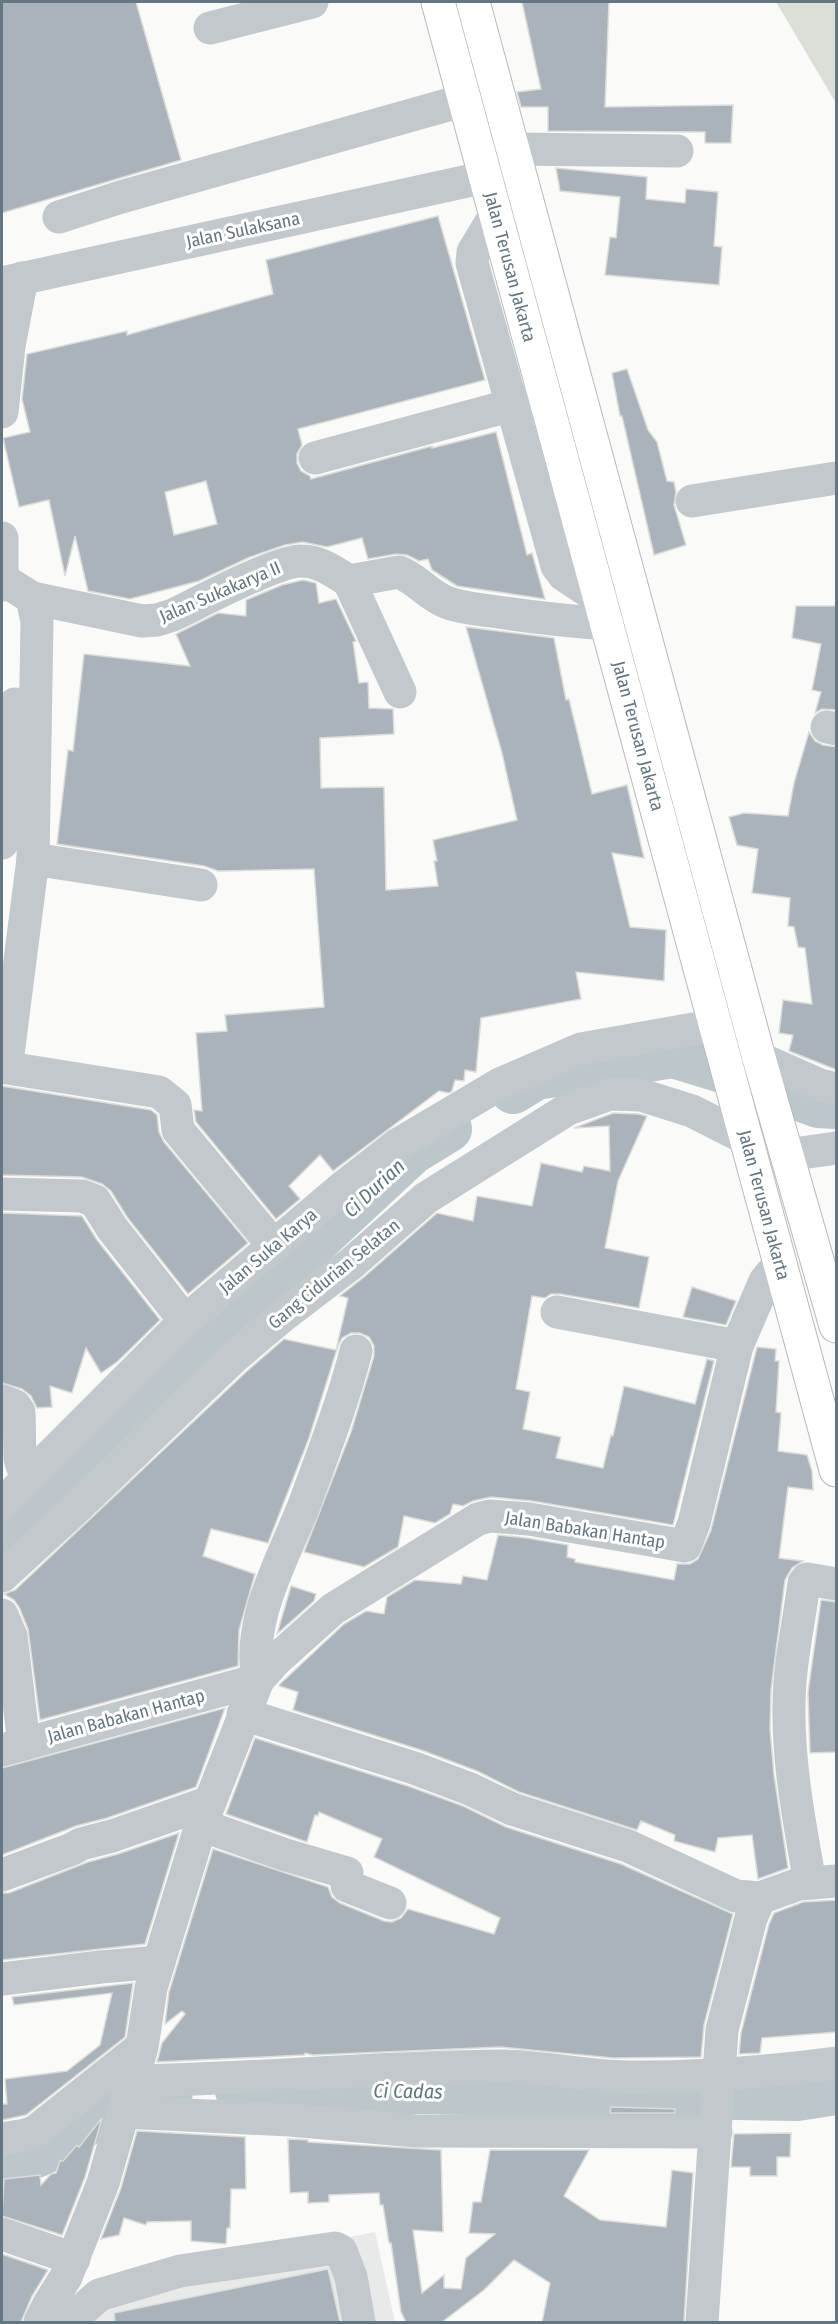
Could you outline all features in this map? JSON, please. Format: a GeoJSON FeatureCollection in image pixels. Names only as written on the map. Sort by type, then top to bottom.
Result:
{"type":"FeatureCollection","features":[{"type":"Feature","properties":{"kind":"main road","name":"Jalan Terusan Jakarta"},"geometry":{"type":"LineString","coordinates":[[438,2],[734,1090],[735,1132],[780,1263],[837,1470]]}},
{"type":"Feature","properties":{"kind":"main road","name":"Jalan Terusan Jakarta"},"geometry":{"type":"LineString","coordinates":[[473,2],[763,1070],[786,1151],[831,1282],[837,1326]]}},
{"type":"Feature","properties":{"kind":"street"},"geometry":{"type":"LineString","coordinates":[[210,28],[312,2]]}},
{"type":"Feature","properties":{"kind":"street"},"geometry":{"type":"LineString","coordinates":[[59,217],[465,100]]}},
{"type":"Feature","properties":{"kind":"street"},"geometry":{"type":"LineString","coordinates":[[513,148],[677,151]]}},
{"type":"Feature","properties":{"kind":"street","name":"Jalan Sulaksana"},"geometry":{"type":"LineString","coordinates":[[12,281],[486,177]]}},
{"type":"Feature","properties":{"kind":"street"},"geometry":{"type":"LineString","coordinates":[[496,214],[473,252],[472,263],[557,566],[604,611]]}},
{"type":"Feature","properties":{"kind":"street"},"geometry":{"type":"LineString","coordinates":[[2,412],[9,346],[12,281]]}},
{"type":"Feature","properties":{"kind":"street"},"geometry":{"type":"LineString","coordinates":[[315,458],[544,396]]}},
{"type":"Feature","properties":{"kind":"street"},"geometry":{"type":"LineString","coordinates":[[692,501],[837,478]]}},
{"type":"Feature","properties":{"kind":"street"},"geometry":{"type":"LineString","coordinates":[[2,538],[16,603],[16,687],[10,778],[2,843]]}},
{"type":"Feature","properties":{"kind":"street","name":"Jalan Sukakarya II"},"geometry":{"type":"LineString","coordinates":[[14,589],[149,621],[173,615],[282,564],[295,561],[318,563],[349,581]]}},
{"type":"Feature","properties":{"kind":"street"},"geometry":{"type":"LineString","coordinates":[[400,692],[349,581],[399,572],[446,603],[542,619],[604,611]]}},
{"type":"Feature","properties":{"kind":"street"},"geometry":{"type":"LineString","coordinates":[[14,589],[37,622],[33,859],[5,1060],[159,1092],[175,1106],[178,1130],[274,1246]]}},
{"type":"Feature","properties":{"kind":"street"},"geometry":{"type":"LineString","coordinates":[[33,859],[201,885]]}},
{"type":"Feature","properties":{"kind":"street","name":"Jalan Suka Karya"},"geometry":{"type":"LineString","coordinates":[[2,1504],[186,1321],[343,1187],[397,1145],[500,1084],[581,1049],[718,1033]]}},
{"type":"Feature","properties":{"kind":"street"},"geometry":{"type":"LineString","coordinates":[[763,1070],[837,1089]]}},
{"type":"Feature","properties":{"kind":"street","name":"Gang Cidurian Selatan"},"geometry":{"type":"LineString","coordinates":[[2,1575],[73,1511],[233,1358],[285,1314],[352,1263],[426,1198],[568,1109],[610,1094],[641,1095],[692,1111],[735,1132]]}},
{"type":"Feature","properties":{"kind":"street"},"geometry":{"type":"LineString","coordinates":[[786,1151],[837,1148]]}},
{"type":"Feature","properties":{"kind":"street"},"geometry":{"type":"LineString","coordinates":[[2,1194],[81,1196],[94,1201],[112,1228],[186,1321]]}},
{"type":"Feature","properties":{"kind":"street","name":"Jalan Babakan Hantap"},"geometry":{"type":"LineString","coordinates":[[13,1747],[254,1681],[333,1609],[478,1519],[490,1516],[529,1519],[685,1546],[694,1522],[737,1346],[765,1281],[780,1263]]}},
{"type":"Feature","properties":{"kind":"street"},"geometry":{"type":"LineString","coordinates":[[753,1307],[831,1282]]}},
{"type":"Feature","properties":{"kind":"street"},"geometry":{"type":"LineString","coordinates":[[557,1312],[737,1346]]}},
{"type":"Feature","properties":{"kind":"street"},"geometry":{"type":"LineString","coordinates":[[40,2322],[66,2277],[103,2183],[142,2047],[151,1989],[204,1809],[254,1681],[258,1631],[268,1596],[348,1384],[356,1351]]}},
{"type":"Feature","properties":{"kind":"street"},"geometry":{"type":"LineString","coordinates":[[2,1401],[15,1406],[19,1412],[20,1459],[27,1480]]}},
{"type":"Feature","properties":{"kind":"street"},"geometry":{"type":"LineString","coordinates":[[243,1714],[414,1768],[471,1789],[512,1809],[628,1846],[736,1896],[760,1898],[799,1884],[823,1882],[795,1793],[790,1748],[789,1704],[804,1582],[807,1580],[837,1584]]}},
{"type":"Feature","properties":{"kind":"street"},"geometry":{"type":"LineString","coordinates":[[2,1615],[11,1636],[13,1747]]}},
{"type":"Feature","properties":{"kind":"street"},"geometry":{"type":"LineString","coordinates":[[2,1875],[81,1844],[204,1809],[285,1855],[347,1873],[347,1886],[390,1903]]}},
{"type":"Feature","properties":{"kind":"street"},"geometry":{"type":"LineString","coordinates":[[702,2322],[722,2031],[751,1918],[760,1898]]}},
{"type":"Feature","properties":{"kind":"street"},"geometry":{"type":"LineString","coordinates":[[2,1979],[159,1962]]}},
{"type":"Feature","properties":{"kind":"street"},"geometry":{"type":"LineString","coordinates":[[2,2139],[26,2135],[130,2088],[475,2066],[505,2066],[626,2077],[720,2079],[837,2063]]}},
{"type":"Feature","properties":{"kind":"street"},"geometry":{"type":"LineString","coordinates":[[130,2088],[271,2119],[416,2131],[716,2130]]}},
{"type":"Feature","properties":{"kind":"street"},"geometry":{"type":"LineString","coordinates":[[2,2234],[74,2259]]}},
{"type":"Feature","properties":{"kind":"street"},"geometry":{"type":"LineString","coordinates":[[69,2322],[99,2295],[180,2271],[335,2248],[341,2252],[351,2277],[359,2322]]}},
{"type":"Feature","properties":{"kind":"shaded area"},"geometry":{"type":"Polygon","coordinates":[[[776,2],[836,2],[836,103],[776,2]]]}},
{"type":"Feature","properties":{"kind":"shaded area"},"geometry":{"type":"Polygon","coordinates":[[[375,2232],[395,2322],[72,2322],[111,2285],[375,2232]]]}},
{"type":"Feature","properties":{"kind":"building"},"geometry":{"type":"Polygon","coordinates":[[[2,2],[136,2],[181,160],[2,213],[2,2]]]}},
{"type":"Feature","properties":{"kind":"building"},"geometry":{"type":"Polygon","coordinates":[[[522,2],[609,2],[605,107],[733,105],[731,143],[705,143],[705,132],[548,131],[548,107],[521,107],[517,92],[541,89],[522,2]]]}},
{"type":"Feature","properties":{"kind":"building"},"geometry":{"type":"Polygon","coordinates":[[[556,168],[647,177],[646,199],[685,203],[686,189],[718,192],[714,246],[722,247],[719,285],[605,275],[610,237],[616,238],[620,197],[560,191],[556,168]]]}},
{"type":"Feature","properties":{"kind":"building"},"geometry":{"type":"Polygon","coordinates":[[[438,216],[485,380],[298,429],[302,445],[297,454],[297,463],[301,471],[311,479],[432,446],[432,448],[496,432],[527,555],[532,553],[545,599],[457,586],[432,570],[428,559],[419,561],[407,555],[396,554],[368,559],[362,538],[327,547],[303,542],[285,545],[250,557],[199,581],[130,599],[88,591],[75,536],[65,576],[49,500],[19,507],[3,438],[30,432],[22,399],[27,354],[127,331],[127,335],[273,294],[266,260],[438,216]],[[206,481],[165,492],[174,535],[217,524],[206,481]]]}},
{"type":"Feature","properties":{"kind":"building"},"geometry":{"type":"Polygon","coordinates":[[[627,369],[648,430],[657,442],[667,481],[674,482],[676,492],[674,505],[686,545],[654,555],[622,416],[620,416],[612,373],[627,369]]]}},
{"type":"Feature","properties":{"kind":"building"},"geometry":{"type":"Polygon","coordinates":[[[303,580],[316,583],[319,603],[336,599],[356,641],[353,642],[359,683],[368,682],[369,708],[393,709],[394,734],[320,738],[321,788],[384,787],[386,890],[438,886],[433,840],[517,820],[502,753],[466,627],[554,638],[566,700],[569,699],[592,794],[627,785],[644,858],[612,853],[630,927],[666,930],[664,981],[576,972],[581,999],[481,1018],[476,1072],[465,1070],[464,1081],[455,1080],[452,1091],[449,1093],[439,1091],[333,1171],[320,1155],[289,1186],[300,1199],[276,1219],[196,1122],[194,1110],[202,1111],[196,1033],[227,1031],[225,1015],[324,1007],[314,869],[218,871],[204,866],[57,844],[68,750],[73,751],[84,654],[190,666],[176,634],[218,613],[246,616],[246,600],[282,585],[303,580]]]}},
{"type":"Feature","properties":{"kind":"building"},"geometry":{"type":"Polygon","coordinates":[[[796,606],[837,606],[837,710],[822,709],[815,713],[821,692],[812,690],[821,644],[792,638],[796,606]]]}},
{"type":"Feature","properties":{"kind":"building"},"geometry":{"type":"Polygon","coordinates":[[[809,732],[815,741],[837,747],[837,1070],[789,1051],[793,1035],[779,1033],[783,1000],[812,1004],[805,948],[798,947],[794,927],[788,926],[790,898],[752,893],[758,849],[737,845],[729,817],[744,813],[788,816],[794,783],[809,732]]]}},
{"type":"Feature","properties":{"kind":"building"},"geometry":{"type":"Polygon","coordinates":[[[2,1086],[151,1110],[157,1115],[159,1132],[164,1142],[248,1243],[188,1294],[127,1217],[111,1191],[102,1184],[82,1177],[2,1175],[2,1086]]]}},
{"type":"Feature","properties":{"kind":"building"},"geometry":{"type":"Polygon","coordinates":[[[613,1113],[647,1116],[618,1181],[605,1248],[649,1257],[639,1308],[560,1294],[551,1294],[545,1298],[532,1296],[516,1389],[530,1392],[523,1429],[561,1437],[556,1458],[603,1468],[624,1386],[695,1404],[707,1359],[714,1361],[673,1525],[532,1501],[491,1497],[463,1506],[453,1504],[450,1514],[435,1523],[404,1516],[398,1547],[364,1567],[304,1552],[351,1432],[374,1356],[374,1346],[369,1337],[360,1333],[351,1333],[342,1338],[338,1346],[309,1438],[268,1543],[211,1529],[203,1556],[255,1574],[239,1630],[238,1666],[40,1720],[28,1629],[19,1607],[14,1600],[4,1594],[15,1590],[284,1339],[336,1350],[348,1298],[340,1296],[437,1213],[473,1221],[477,1196],[532,1206],[541,1163],[582,1172],[584,1166],[610,1171],[609,1126],[574,1128],[613,1113]]]}},
{"type":"Feature","properties":{"kind":"building"},"geometry":{"type":"Polygon","coordinates":[[[2,1213],[82,1216],[97,1240],[160,1320],[117,1362],[101,1373],[86,1348],[72,1393],[50,1386],[52,1407],[37,1408],[31,1396],[22,1389],[2,1383],[2,1213]]]}},
{"type":"Feature","properties":{"kind":"building"},"geometry":{"type":"Polygon","coordinates":[[[692,1287],[736,1301],[726,1325],[683,1317],[692,1287]]]}},
{"type":"Feature","properties":{"kind":"building"},"geometry":{"type":"Polygon","coordinates":[[[757,1347],[776,1349],[775,1361],[779,1361],[776,1412],[781,1413],[778,1451],[807,1455],[812,1471],[813,1490],[788,1487],[779,1558],[803,1561],[792,1568],[785,1580],[771,1690],[770,1729],[774,1775],[788,1868],[758,1879],[752,1835],[718,1838],[715,1852],[674,1841],[675,1835],[641,1821],[637,1830],[519,1792],[477,1771],[421,1750],[293,1710],[298,1692],[279,1686],[280,1684],[344,1624],[366,1611],[384,1614],[387,1597],[415,1580],[461,1584],[463,1576],[487,1580],[498,1535],[568,1545],[567,1557],[575,1559],[575,1562],[674,1580],[677,1564],[690,1564],[698,1559],[711,1530],[757,1347]]]}},
{"type":"Feature","properties":{"kind":"building"},"geometry":{"type":"Polygon","coordinates":[[[291,1586],[316,1594],[314,1601],[277,1634],[291,1586]]]}},
{"type":"Feature","properties":{"kind":"building"},"geometry":{"type":"Polygon","coordinates":[[[821,1600],[837,1602],[837,1752],[810,1753],[808,1692],[821,1600]]]}},
{"type":"Feature","properties":{"kind":"building"},"geometry":{"type":"Polygon","coordinates":[[[225,1708],[196,1787],[107,1818],[76,1826],[2,1855],[2,1768],[225,1708]]]}},
{"type":"Feature","properties":{"kind":"building"},"geometry":{"type":"Polygon","coordinates":[[[255,1738],[408,1786],[463,1806],[506,1827],[621,1864],[733,1914],[704,2025],[701,2057],[613,2058],[501,2047],[313,2055],[305,2053],[304,2055],[157,2062],[162,2043],[185,2014],[182,2011],[165,2024],[169,1992],[213,1849],[328,1887],[332,1897],[340,1903],[384,1921],[392,1922],[401,1918],[408,1909],[494,1934],[500,1918],[374,1857],[382,1839],[319,1812],[318,1816],[315,1815],[307,1842],[226,1814],[255,1738]]]}},
{"type":"Feature","properties":{"kind":"building"},"geometry":{"type":"Polygon","coordinates":[[[179,1833],[145,1944],[2,1960],[2,1893],[9,1893],[88,1862],[179,1833]]]}},
{"type":"Feature","properties":{"kind":"building"},"geometry":{"type":"Polygon","coordinates":[[[837,1900],[837,2032],[762,2038],[760,2053],[739,2054],[741,2033],[769,1924],[774,1913],[803,1902],[837,1900]]]}},
{"type":"Feature","properties":{"kind":"building"},"geometry":{"type":"Polygon","coordinates":[[[133,1983],[125,2037],[26,2115],[2,2120],[2,2104],[7,2104],[5,2079],[67,2071],[100,2045],[112,1993],[14,2005],[12,1997],[133,1983]]]}},
{"type":"Feature","properties":{"kind":"building"},"geometry":{"type":"Polygon","coordinates":[[[611,2107],[675,2109],[675,2113],[610,2113],[611,2107]]]}},
{"type":"Feature","properties":{"kind":"building"},"geometry":{"type":"Polygon","coordinates":[[[102,2118],[85,2177],[62,2235],[2,2216],[4,2179],[40,2175],[41,2185],[51,2174],[56,2173],[60,2161],[63,2161],[77,2145],[79,2147],[102,2118]]]}},
{"type":"Feature","properties":{"kind":"building"},"geometry":{"type":"Polygon","coordinates":[[[137,2131],[245,2137],[246,2189],[231,2189],[230,2228],[227,2228],[226,2244],[191,2241],[191,2221],[147,2222],[146,2225],[124,2218],[119,2235],[101,2239],[121,2188],[137,2131]]]}},
{"type":"Feature","properties":{"kind":"building"},"geometry":{"type":"Polygon","coordinates":[[[791,2133],[790,2157],[777,2157],[777,2176],[750,2176],[750,2167],[731,2167],[734,2134],[791,2133]]]}},
{"type":"Feature","properties":{"kind":"building"},"geometry":{"type":"Polygon","coordinates":[[[288,2139],[441,2150],[443,2232],[413,2230],[422,2293],[444,2275],[444,2288],[461,2289],[466,2258],[495,2234],[469,2233],[473,2202],[481,2202],[490,2150],[589,2150],[564,2196],[600,2220],[666,2227],[672,2170],[693,2173],[684,2322],[542,2322],[550,2283],[514,2260],[484,2290],[442,2322],[406,2322],[401,2312],[391,2243],[389,2243],[379,2193],[329,2195],[329,2202],[308,2203],[308,2192],[290,2193],[288,2139]]]}},
{"type":"Feature","properties":{"kind":"building"},"geometry":{"type":"Polygon","coordinates":[[[2,2254],[48,2270],[32,2296],[21,2322],[2,2322],[2,2254]]]}},
{"type":"Feature","properties":{"kind":"building"},"geometry":{"type":"Polygon","coordinates":[[[328,2269],[340,2322],[115,2322],[114,2313],[328,2269]]]}},
{"type":"Feature","properties":{"kind":"waterway","name":"Ci Durian"},"geometry":{"type":"LineString","coordinates":[[513,1091],[536,1077],[673,1055],[818,1105],[836,1106]]}},
{"type":"Feature","properties":{"kind":"waterway","name":"Ci Durian"},"geometry":{"type":"LineString","coordinates":[[2,1534],[21,1522],[258,1295],[413,1151],[449,1129]]}},
{"type":"Feature","properties":{"kind":"waterway","name":"Ci Cadas"},"geometry":{"type":"LineString","coordinates":[[238,2091],[350,2090],[797,2098],[836,2092]]}},
{"type":"Feature","properties":{"kind":"waterway","name":"Ci Cadas"},"geometry":{"type":"LineString","coordinates":[[2,2162],[36,2155],[65,2141],[118,2094],[170,2092]]}}]}
